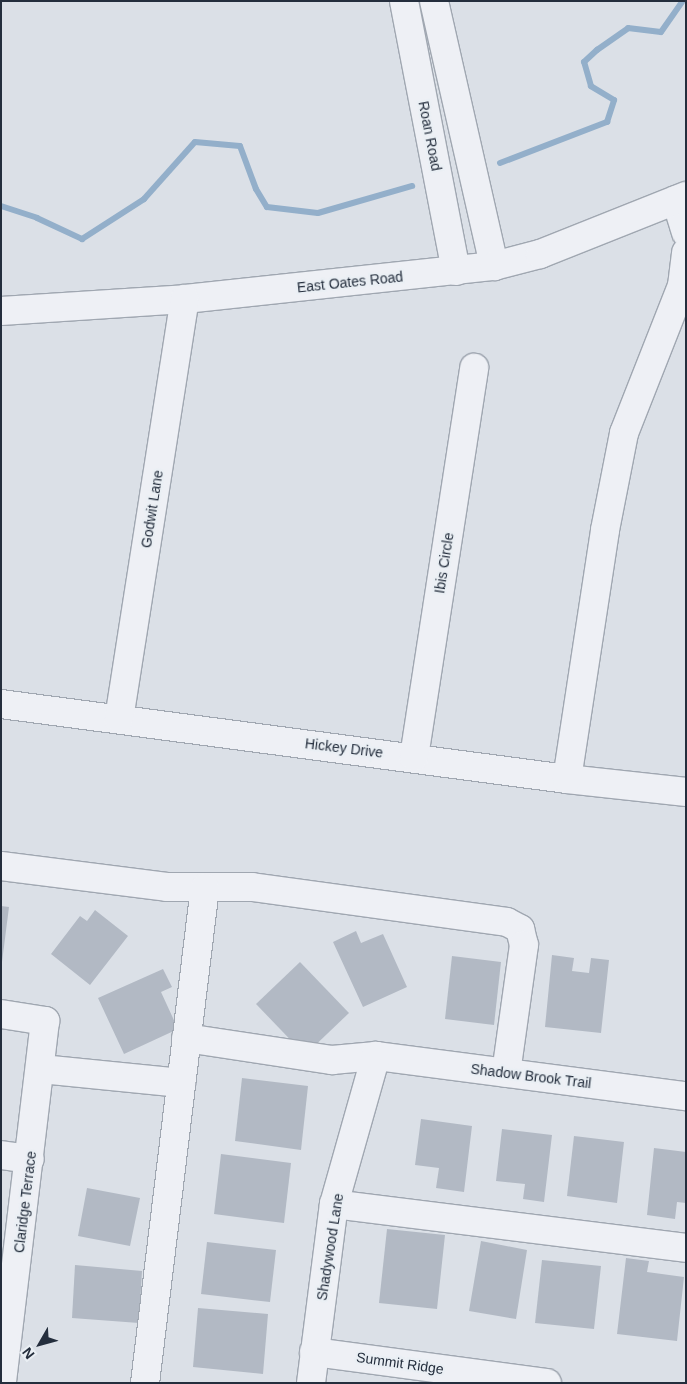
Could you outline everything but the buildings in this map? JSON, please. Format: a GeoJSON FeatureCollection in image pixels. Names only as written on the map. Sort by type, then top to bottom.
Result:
{"type":"FeatureCollection","features":[{"type":"Feature","properties":{"kind":"street","name":"Roan Road"},"geometry":{"type":"LineString","coordinates":[[404,1],[456,271]]}},
{"type":"Feature","properties":{"kind":"street"},"geometry":{"type":"LineString","coordinates":[[434,1],[494,266]]}},
{"type":"Feature","properties":{"kind":"street","name":"East Oates Road"},"geometry":{"type":"LineString","coordinates":[[1,311],[185,299],[494,266],[540,254],[681,198]]}},
{"type":"Feature","properties":{"kind":"street"},"geometry":{"type":"LineString","coordinates":[[681,198],[686,232]]}},
{"type":"Feature","properties":{"kind":"street"},"geometry":{"type":"LineString","coordinates":[[568,779],[605,530],[624,433],[682,286],[686,252]]}},
{"type":"Feature","properties":{"kind":"street","name":"Godwit Lane"},"geometry":{"type":"LineString","coordinates":[[119,719],[185,299]]}},
{"type":"Feature","properties":{"kind":"street","name":"Ibis Circle"},"geometry":{"type":"LineString","coordinates":[[414,757],[474,368]]}},
{"type":"Feature","properties":{"kind":"street","name":"Hickey Drive"},"geometry":{"type":"LineString","coordinates":[[1,704],[414,757],[568,779],[686,792]]}},
{"type":"Feature","properties":{"kind":"street"},"geometry":{"type":"LineString","coordinates":[[1,866],[167,888],[252,887],[507,922],[520,928],[524,945],[506,1073]]}},
{"type":"Feature","properties":{"kind":"street"},"geometry":{"type":"LineString","coordinates":[[144,1383],[205,888]]}},
{"type":"Feature","properties":{"kind":"street","name":"Claridge Terrace"},"geometry":{"type":"LineString","coordinates":[[1,1014],[46,1021],[30,1159],[6,1306],[2,1383]]}},
{"type":"Feature","properties":{"kind":"street","name":"Shadow Brook Trail"},"geometry":{"type":"LineString","coordinates":[[186,1038],[332,1060],[376,1056],[686,1096]]}},
{"type":"Feature","properties":{"kind":"street","name":"Shadywood Lane"},"geometry":{"type":"LineString","coordinates":[[311,1383],[334,1204],[376,1056]]}},
{"type":"Feature","properties":{"kind":"street"},"geometry":{"type":"LineString","coordinates":[[41,1069],[181,1084]]}},
{"type":"Feature","properties":{"kind":"street"},"geometry":{"type":"LineString","coordinates":[[1,1155],[30,1159]]}},
{"type":"Feature","properties":{"kind":"street"},"geometry":{"type":"LineString","coordinates":[[334,1204],[686,1248]]}},
{"type":"Feature","properties":{"kind":"street","name":"Summit Ridge"},"geometry":{"type":"LineString","coordinates":[[314,1352],[546,1383]]}},
{"type":"Feature","properties":{"kind":"waterway"},"geometry":{"type":"LineString","coordinates":[[500,163],[607,122],[614,100],[591,86],[584,62],[597,50],[628,28],[661,32],[683,1]]}},
{"type":"Feature","properties":{"kind":"waterway"},"geometry":{"type":"LineString","coordinates":[[1,206],[37,218],[82,239],[144,199],[195,142],[240,146],[256,189],[267,207],[318,213],[412,186]]}}]}
